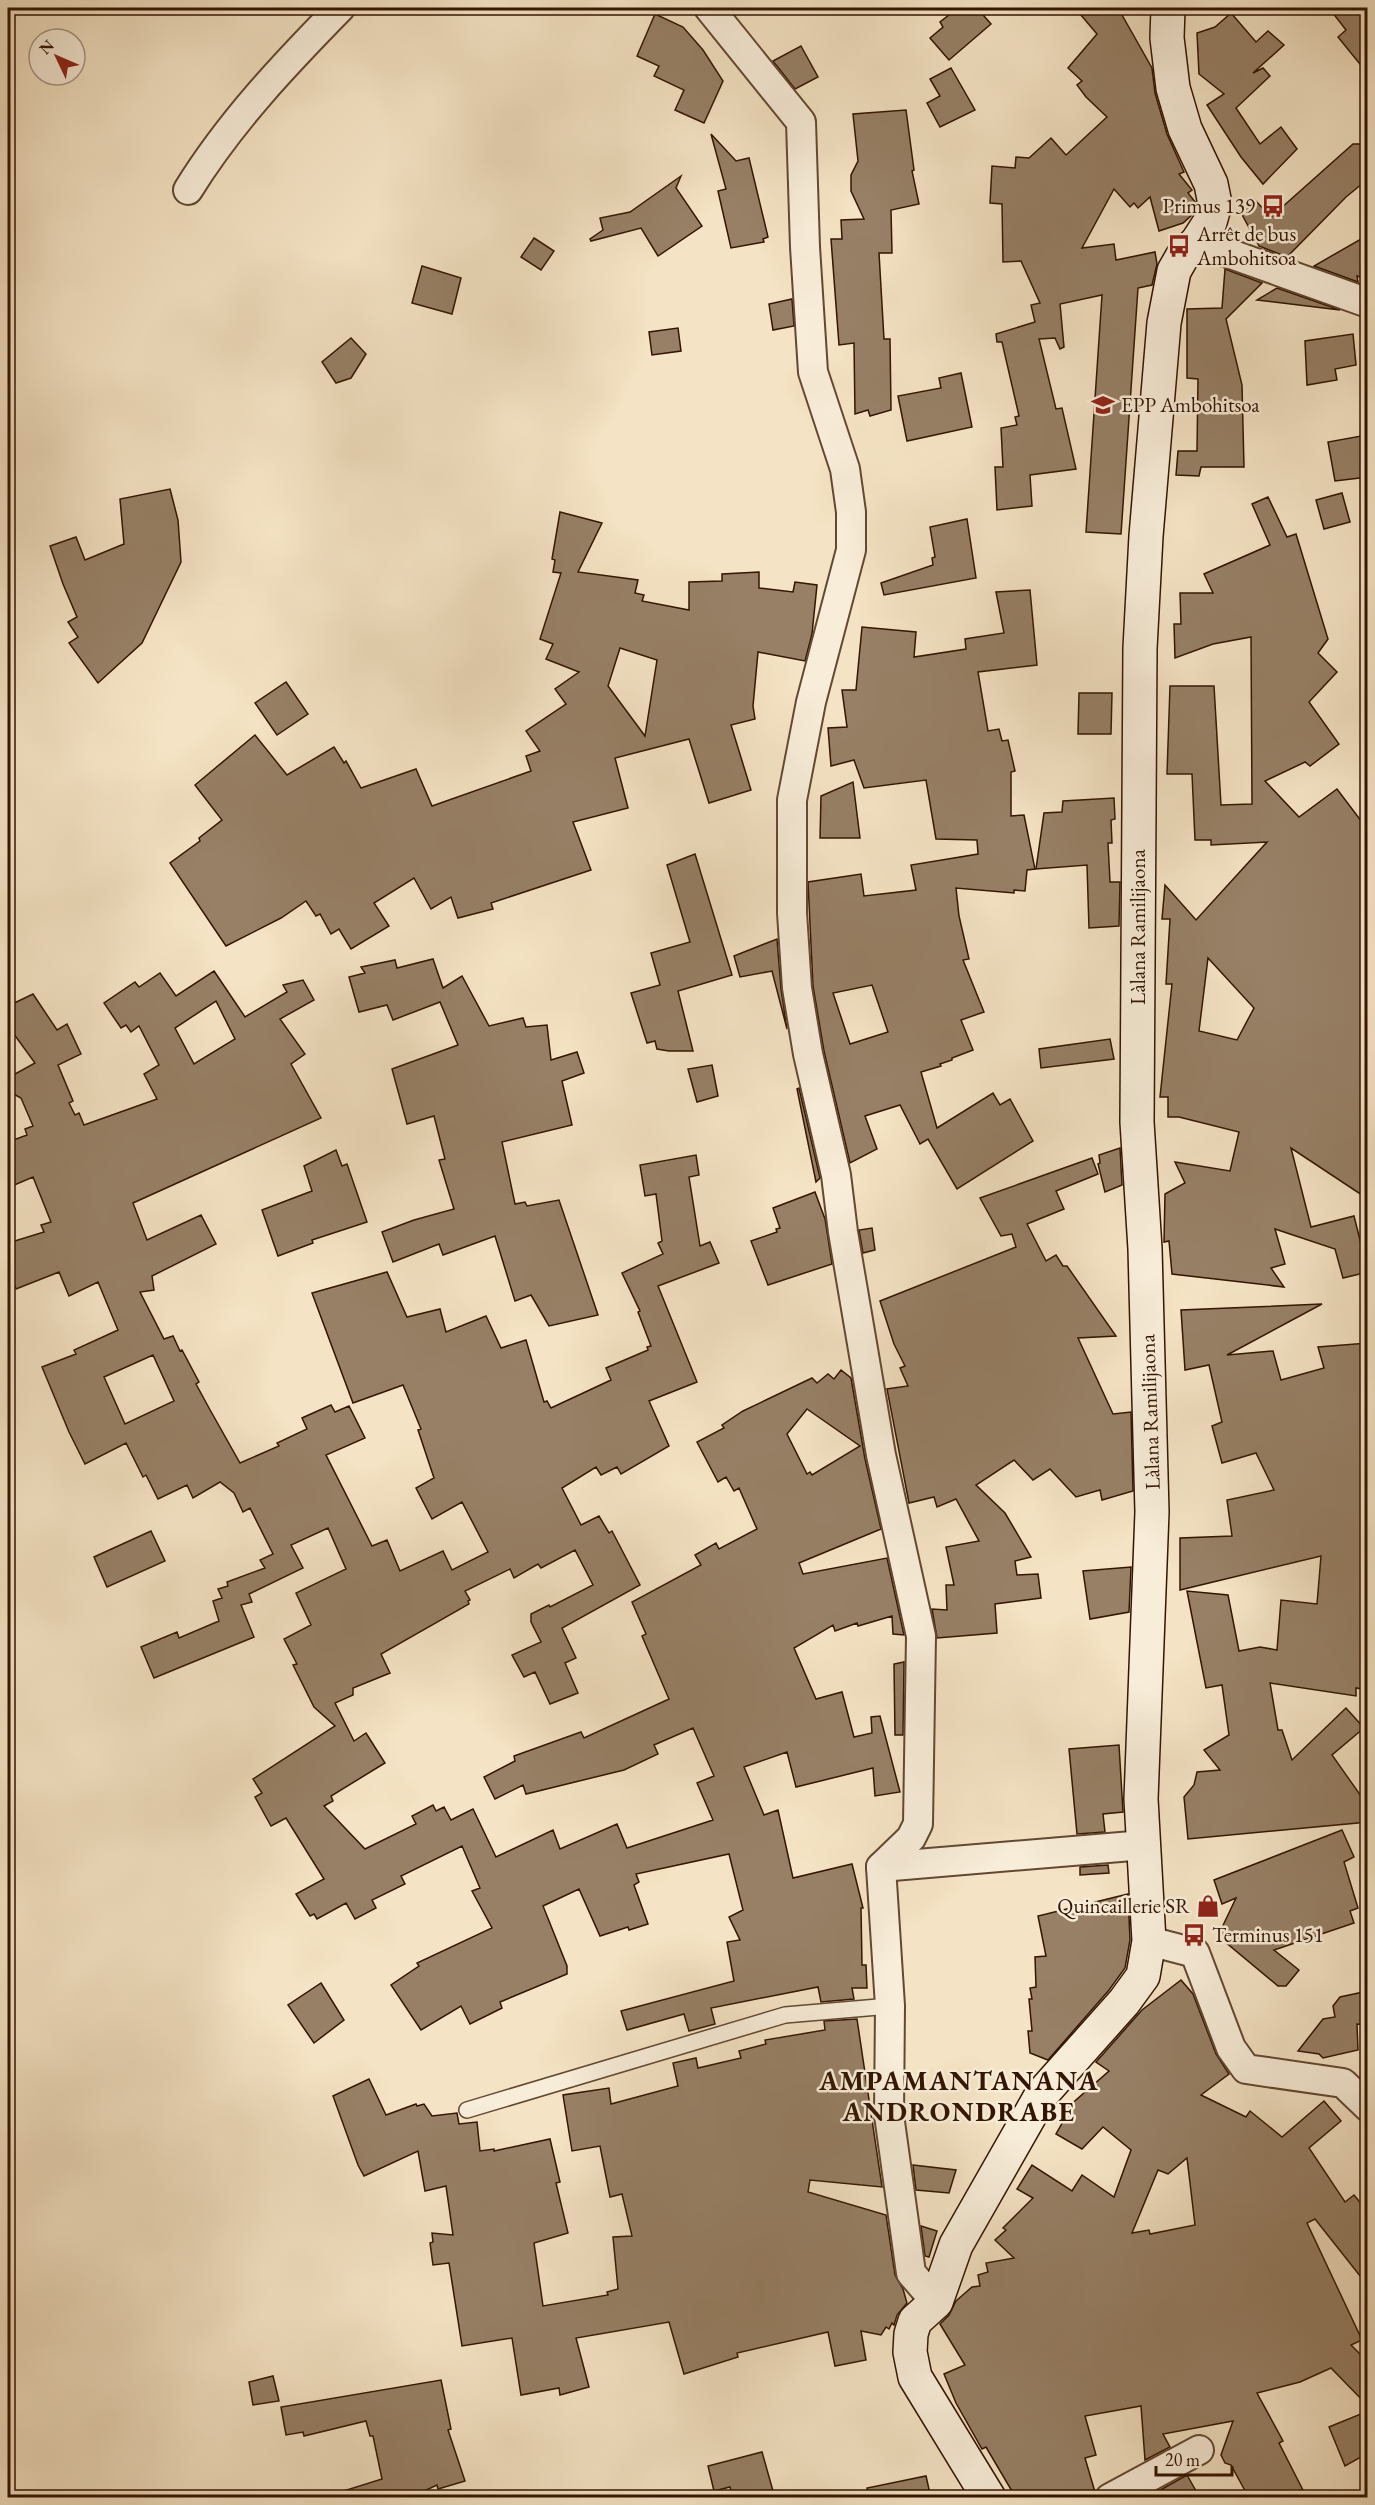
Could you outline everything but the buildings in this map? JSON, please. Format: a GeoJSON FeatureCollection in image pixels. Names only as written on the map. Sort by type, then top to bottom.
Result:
{"type":"FeatureCollection","features":[{"type":"Feature","properties":{"kind":"street"},"geometry":{"type":"LineString","coordinates":[[188,190],[209,156],[277,74],[340,8]]}},
{"type":"Feature","properties":{"kind":"street"},"geometry":{"type":"LineString","coordinates":[[709,8],[801,122],[805,247],[813,372],[845,470],[851,512],[851,550],[811,702],[792,800],[792,913],[797,988],[808,1054],[836,1175],[843,1232],[880,1455],[921,1636],[918,1824],[911,1838],[880,1867]]}},
{"type":"Feature","properties":{"kind":"street","name":"Làlana Ramilijaona"},"geometry":{"type":"LineString","coordinates":[[989,2498],[915,2377],[910,2352],[911,2334],[915,2322],[936,2302],[956,2245],[1042,2094],[1137,1986],[1143,1976],[1149,1941],[1141,1800],[1152,1512],[1145,1249],[1137,1122],[1140,648],[1146,536],[1164,323],[1174,271],[1182,257],[1197,242],[1210,222],[1215,204],[1211,184],[1185,129],[1173,88],[1167,38],[1168,8]]}},
{"type":"Feature","properties":{"kind":"street"},"geometry":{"type":"LineString","coordinates":[[1197,242],[1368,303]]}},
{"type":"Feature","properties":{"kind":"street"},"geometry":{"type":"LineString","coordinates":[[880,1867],[1144,1845]]}},
{"type":"Feature","properties":{"kind":"street"},"geometry":{"type":"LineString","coordinates":[[880,1867],[890,2006],[889,2115],[911,2273],[936,2302]]}},
{"type":"Feature","properties":{"kind":"street"},"geometry":{"type":"LineString","coordinates":[[1149,1941],[1195,1953],[1232,2048],[1246,2069],[1343,2083],[1368,2107]]}},
{"type":"Feature","properties":{"kind":"street"},"geometry":{"type":"LineString","coordinates":[[1110,2498],[1199,2450]]}},
{"type":"Feature","properties":{"kind":"lane"},"geometry":{"type":"LineString","coordinates":[[467,2110],[785,2015],[890,2006]]}},
{"type":"Feature","properties":{"kind":"place","name":"Primus 139"},"geometry":{"type":"Point","coordinates":[1273,206]}},
{"type":"Feature","properties":{"kind":"place","name":"Arrêt de bus Ambohitsoa"},"geometry":{"type":"Point","coordinates":[1179,246]}},
{"type":"Feature","properties":{"kind":"place","name":"EPP Ambohitsoa"},"geometry":{"type":"Point","coordinates":[1103,405]}},
{"type":"Feature","properties":{"kind":"place","name":"Quincaillerie SR"},"geometry":{"type":"Point","coordinates":[1208,1906]}},
{"type":"Feature","properties":{"kind":"place","name":"Terminus 151"},"geometry":{"type":"Point","coordinates":[1194,1935]}},
{"type":"Feature","properties":{"kind":"district","name":"AMPAMANTANANA ANDRONDRABE"},"geometry":{"type":"Point","coordinates":[959,2096]}}]}
